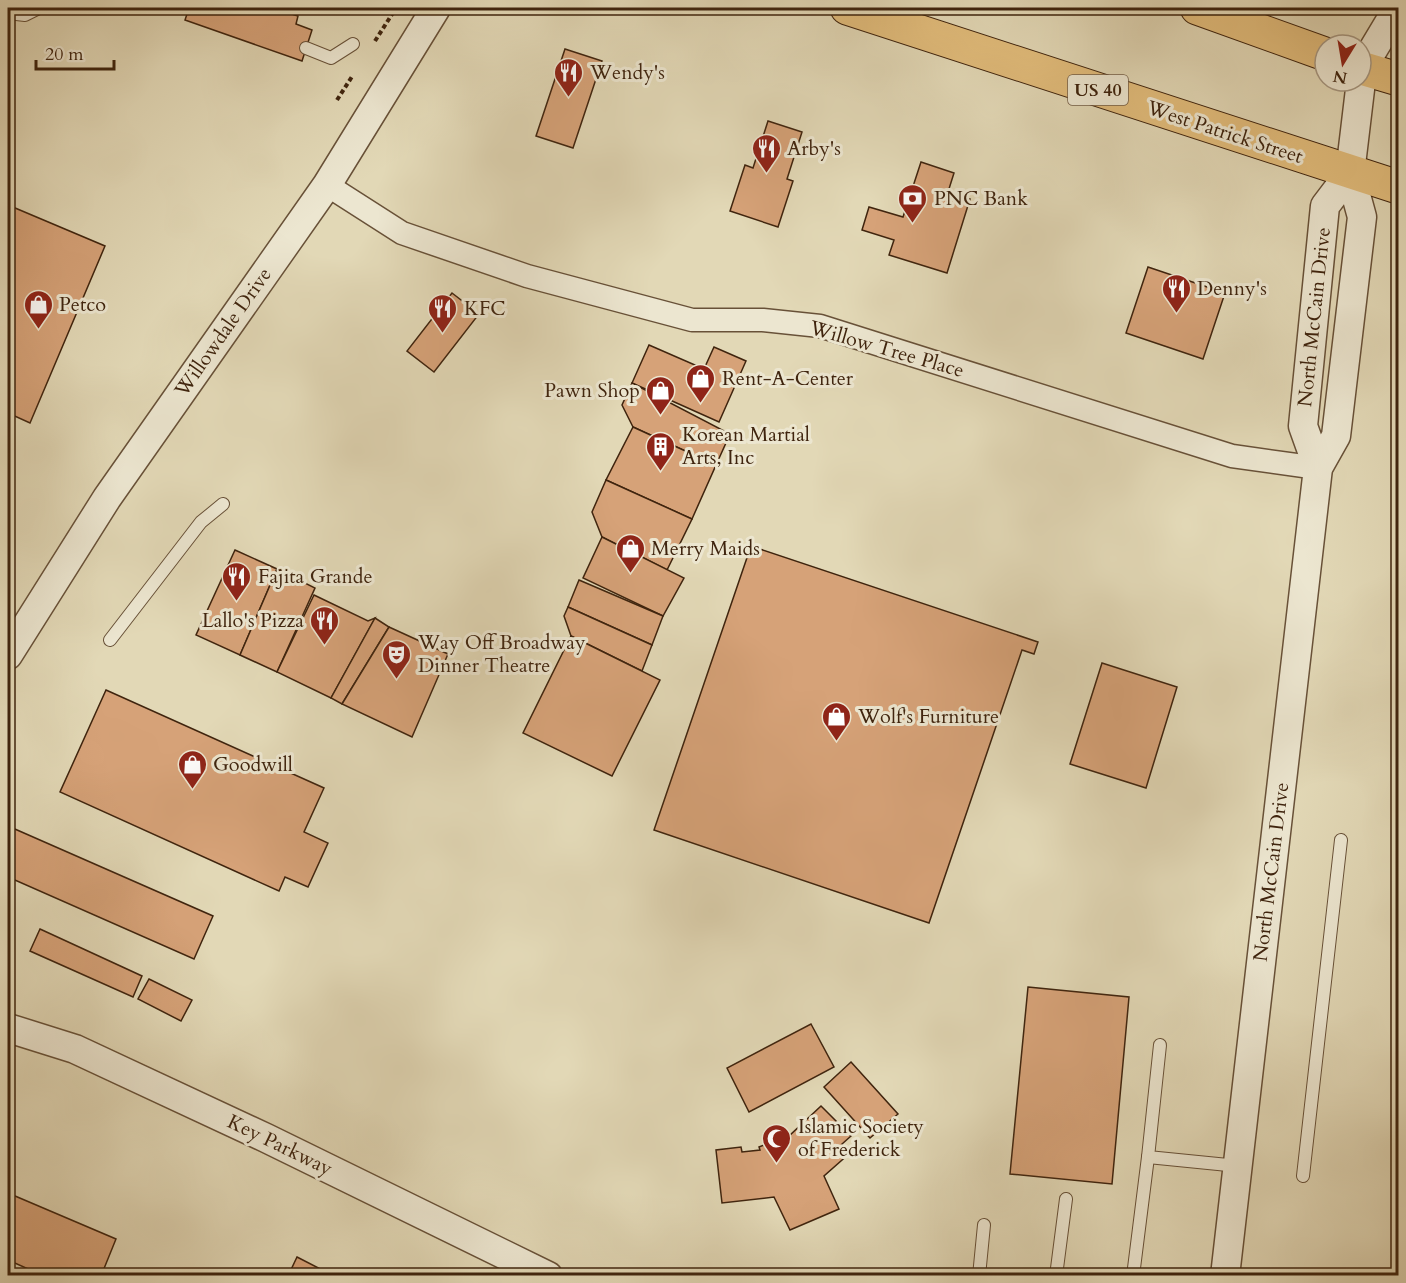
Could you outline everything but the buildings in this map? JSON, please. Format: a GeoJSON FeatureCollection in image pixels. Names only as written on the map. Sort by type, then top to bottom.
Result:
{"type":"FeatureCollection","features":[{"type":"Feature","properties":{"kind":"main road","name":"West Patrick Street"},"geometry":{"type":"LineString","coordinates":[[847,8],[1398,187]]}},
{"type":"Feature","properties":{"kind":"main road"},"geometry":{"type":"LineString","coordinates":[[1197,8],[1313,50]]}},
{"type":"Feature","properties":{"kind":"main road"},"geometry":{"type":"LineString","coordinates":[[1373,76],[1398,79]]}},
{"type":"Feature","properties":{"kind":"street","name":"Willowdale Drive"},"geometry":{"type":"LineString","coordinates":[[8,655],[107,498],[327,185],[436,8]]}},
{"type":"Feature","properties":{"kind":"street"},"geometry":{"type":"LineString","coordinates":[[1373,53],[1398,8]]}},
{"type":"Feature","properties":{"kind":"street","name":"North McCain Drive"},"geometry":{"type":"LineString","coordinates":[[1225,1275],[1318,468],[1336,436],[1362,218],[1350,173],[1359,93]]}},
{"type":"Feature","properties":{"kind":"street","name":"North McCain Drive"},"geometry":{"type":"LineString","coordinates":[[1318,468],[1303,426],[1325,206],[1350,173]]}},
{"type":"Feature","properties":{"kind":"street","name":"Willow Tree Place"},"geometry":{"type":"LineString","coordinates":[[327,185],[402,233],[527,276],[692,320],[763,320],[820,326],[1232,456],[1318,468]]}},
{"type":"Feature","properties":{"kind":"street","name":"Key Parkway"},"geometry":{"type":"LineString","coordinates":[[8,1028],[75,1049],[266,1138],[548,1275]]}},
{"type":"Feature","properties":{"kind":"lane"},"geometry":{"type":"LineString","coordinates":[[8,12],[26,15],[39,8]]}},
{"type":"Feature","properties":{"kind":"lane"},"geometry":{"type":"LineString","coordinates":[[306,48],[331,57],[353,44]]}},
{"type":"Feature","properties":{"kind":"lane"},"geometry":{"type":"LineString","coordinates":[[110,640],[201,522],[223,504]]}},
{"type":"Feature","properties":{"kind":"lane"},"geometry":{"type":"LineString","coordinates":[[1303,1176],[1341,840]]}},
{"type":"Feature","properties":{"kind":"lane"},"geometry":{"type":"LineString","coordinates":[[1133,1275],[1160,1045]]}},
{"type":"Feature","properties":{"kind":"lane"},"geometry":{"type":"LineString","coordinates":[[1148,1156],[1238,1166]]}},
{"type":"Feature","properties":{"kind":"lane"},"geometry":{"type":"LineString","coordinates":[[1056,1275],[1066,1199]]}},
{"type":"Feature","properties":{"kind":"lane"},"geometry":{"type":"LineString","coordinates":[[979,1275],[984,1225]]}},
{"type":"Feature","properties":{"kind":"path"},"geometry":{"type":"LineString","coordinates":[[375,41],[396,8]]}},
{"type":"Feature","properties":{"kind":"path"},"geometry":{"type":"LineString","coordinates":[[337,100],[353,75]]}},
{"type":"Feature","properties":{"kind":"place","name":"Wendy's"},"geometry":{"type":"Point","coordinates":[569,98]}},
{"type":"Feature","properties":{"kind":"place","name":"Arby's"},"geometry":{"type":"Point","coordinates":[766,174]}},
{"type":"Feature","properties":{"kind":"place","name":"PNC Bank"},"geometry":{"type":"Point","coordinates":[913,224]}},
{"type":"Feature","properties":{"kind":"place","name":"Denny's"},"geometry":{"type":"Point","coordinates":[1176,314]}},
{"type":"Feature","properties":{"kind":"place","name":"Petco"},"geometry":{"type":"Point","coordinates":[38,330]}},
{"type":"Feature","properties":{"kind":"place","name":"KFC"},"geometry":{"type":"Point","coordinates":[443,334]}},
{"type":"Feature","properties":{"kind":"place","name":"Rent-A-Center"},"geometry":{"type":"Point","coordinates":[701,404]}},
{"type":"Feature","properties":{"kind":"place","name":"Pawn Shop"},"geometry":{"type":"Point","coordinates":[661,416]}},
{"type":"Feature","properties":{"kind":"place","name":"Korean Martial Arts, Inc"},"geometry":{"type":"Point","coordinates":[661,472]}},
{"type":"Feature","properties":{"kind":"place","name":"Merry Maids"},"geometry":{"type":"Point","coordinates":[630,574]}},
{"type":"Feature","properties":{"kind":"place","name":"Fajita Grande"},"geometry":{"type":"Point","coordinates":[237,602]}},
{"type":"Feature","properties":{"kind":"place","name":"Lallo's Pizza"},"geometry":{"type":"Point","coordinates":[325,646]}},
{"type":"Feature","properties":{"kind":"place","name":"Way Off Broadway Dinner Theatre"},"geometry":{"type":"Point","coordinates":[397,680]}},
{"type":"Feature","properties":{"kind":"place","name":"Wolf's Furniture"},"geometry":{"type":"Point","coordinates":[837,742]}},
{"type":"Feature","properties":{"kind":"place","name":"Goodwill"},"geometry":{"type":"Point","coordinates":[192,790]}},
{"type":"Feature","properties":{"kind":"place","name":"Islamic Society of Frederick"},"geometry":{"type":"Point","coordinates":[777,1164]}}]}
